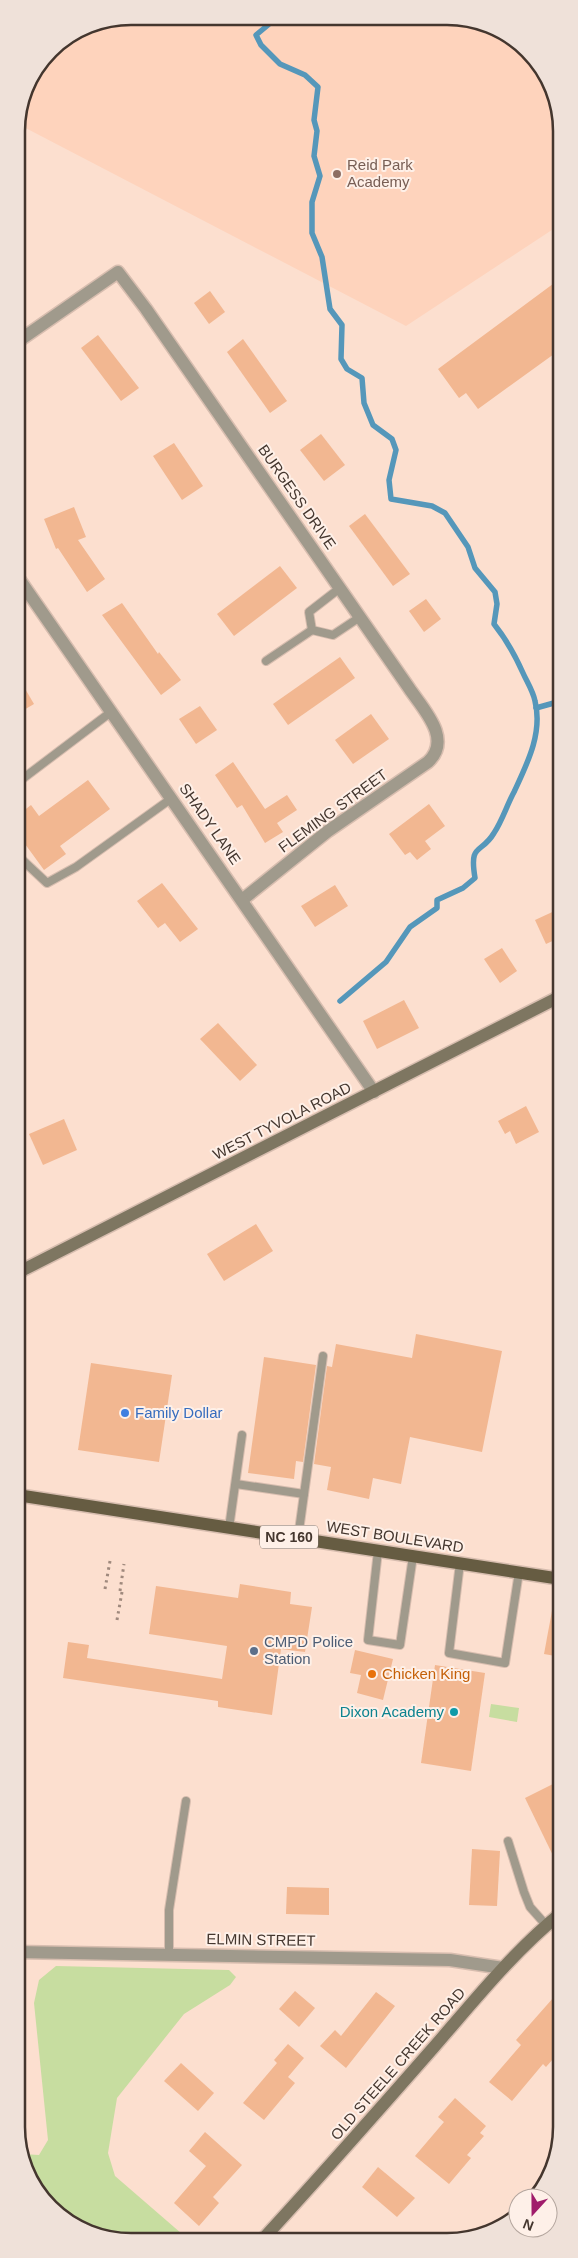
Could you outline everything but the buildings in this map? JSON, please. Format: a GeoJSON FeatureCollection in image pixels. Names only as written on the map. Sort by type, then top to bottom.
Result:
{"type":"FeatureCollection","features":[{"type":"Feature","properties":{"kind":"main road","name":"WEST BOULEVARD"},"geometry":{"type":"LineString","coordinates":[[25,1500],[298,1538],[553,1578]]}},
{"type":"Feature","properties":{"kind":"street","name":"BURGESS DRIVE"},"geometry":{"type":"LineString","coordinates":[[25,336],[118,272],[146,309],[360,617],[438,733],[439,746]]}},
{"type":"Feature","properties":{"kind":"street","name":"SHADY LANE"},"geometry":{"type":"LineString","coordinates":[[25,588],[374,1092]]}},
{"type":"Feature","properties":{"kind":"street","name":"FLEMING STREET"},"geometry":{"type":"LineString","coordinates":[[242,900],[328,831],[428,762],[434,757],[439,746]]}},
{"type":"Feature","properties":{"kind":"street","name":"WEST TYVOLA ROAD"},"geometry":{"type":"LineString","coordinates":[[25,1269],[553,1000]]}},
{"type":"Feature","properties":{"kind":"street","name":"OLD STEELE CREEK ROAD"},"geometry":{"type":"LineString","coordinates":[[268,2233],[330,2166],[503,1968],[553,1919]]}},
{"type":"Feature","properties":{"kind":"street","name":"ELMIN STREET"},"geometry":{"type":"LineString","coordinates":[[25,1952],[450,1960],[503,1968]]}},
{"type":"Feature","properties":{"kind":"lane"},"geometry":{"type":"LineString","coordinates":[[312,630],[309,612],[340,588]]}},
{"type":"Feature","properties":{"kind":"lane"},"geometry":{"type":"LineString","coordinates":[[266,661],[312,630],[333,635],[360,617]]}},
{"type":"Feature","properties":{"kind":"lane"},"geometry":{"type":"LineString","coordinates":[[25,776],[111,712]]}},
{"type":"Feature","properties":{"kind":"lane"},"geometry":{"type":"LineString","coordinates":[[25,862],[48,883],[76,867],[172,798]]}},
{"type":"Feature","properties":{"kind":"lane"},"geometry":{"type":"LineString","coordinates":[[298,1538],[323,1356]]}},
{"type":"Feature","properties":{"kind":"lane"},"geometry":{"type":"LineString","coordinates":[[229,1528],[242,1435]]}},
{"type":"Feature","properties":{"kind":"lane"},"geometry":{"type":"LineString","coordinates":[[236,1484],[304,1494]]}},
{"type":"Feature","properties":{"kind":"lane"},"geometry":{"type":"LineString","coordinates":[[378,1551],[368,1640],[400,1645],[413,1556]]}},
{"type":"Feature","properties":{"kind":"lane"},"geometry":{"type":"LineString","coordinates":[[460,1563],[449,1653],[505,1662],[519,1572]]}},
{"type":"Feature","properties":{"kind":"lane"},"geometry":{"type":"LineString","coordinates":[[169,1954],[169,1910],[186,1801]]}},
{"type":"Feature","properties":{"kind":"lane"},"geometry":{"type":"LineString","coordinates":[[508,1841],[530,1907],[546,1925]]}},
{"type":"Feature","properties":{"kind":"path"},"geometry":{"type":"LineString","coordinates":[[105,1590],[110,1561]]}},
{"type":"Feature","properties":{"kind":"path"},"geometry":{"type":"LineString","coordinates":[[117,1620],[124,1564]]}},
{"type":"Feature","properties":{"kind":"shaded area","name":"Reid Park Academy"},"geometry":{"type":"Polygon","coordinates":[[[124,25],[447,25],[468,27],[481,31],[494,36],[512,47],[531,66],[539,78],[549,103],[553,131],[553,229],[406,326],[25,128],[33,90],[47,66],[61,51],[78,39],[90,33],[124,25]]]}},
{"type":"Feature","properties":{"kind":"green space"},"geometry":{"type":"Polygon","coordinates":[[[491,1704],[519,1708],[517,1722],[489,1717],[491,1704]]]}},
{"type":"Feature","properties":{"kind":"green space"},"geometry":{"type":"Polygon","coordinates":[[[56,1966],[229,1970],[236,1977],[230,1985],[184,2014],[117,2098],[108,2153],[115,2176],[181,2233],[117,2232],[90,2225],[61,2207],[51,2197],[36,2174],[29,2154],[39,2155],[48,2140],[34,2003],[39,1980],[56,1966]]]}},
{"type":"Feature","properties":{"kind":"waterway"},"geometry":{"type":"LineString","coordinates":[[268,25],[256,35],[261,45],[280,64],[305,75],[318,87],[314,120],[317,131],[314,156],[320,176],[312,202],[312,233],[322,257],[330,309],[342,325],[341,359],[347,369],[362,378],[364,403],[373,425],[392,439],[396,450],[389,480],[391,499],[432,506],[445,513],[468,547],[475,568],[495,592],[497,604],[494,624],[517,660],[534,697],[537,713],[535,736],[524,770],[497,828],[489,840],[475,854],[475,878],[463,888],[437,900],[437,908],[410,927],[386,962],[340,1001]]}},
{"type":"Feature","properties":{"kind":"waterway"},"geometry":{"type":"LineString","coordinates":[[536,708],[553,703]]}},
{"type":"Feature","properties":{"kind":"place","name":"Reid Park Academy"},"geometry":{"type":"Point","coordinates":[337,174]}},
{"type":"Feature","properties":{"kind":"place","name":"Family Dollar"},"geometry":{"type":"Point","coordinates":[125,1413]}},
{"type":"Feature","properties":{"kind":"place","name":"CMPD Police Station"},"geometry":{"type":"Point","coordinates":[254,1651]}},
{"type":"Feature","properties":{"kind":"place","name":"Chicken King"},"geometry":{"type":"Point","coordinates":[372,1674]}},
{"type":"Feature","properties":{"kind":"place","name":"Dixon Academy"},"geometry":{"type":"Point","coordinates":[454,1712]}}]}
